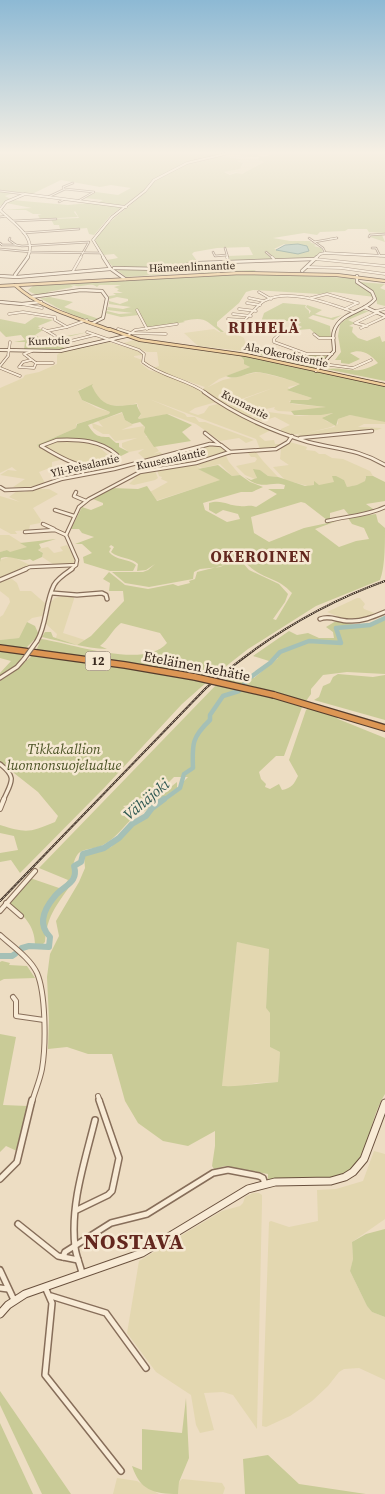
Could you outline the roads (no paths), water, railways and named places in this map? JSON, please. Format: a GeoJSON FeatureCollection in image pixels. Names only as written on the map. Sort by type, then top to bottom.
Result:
{"type":"FeatureCollection","features":[{"type":"Feature","properties":{"kind":"highway","name":"Eteläinen kehätie"},"geometry":{"type":"LineString","coordinates":[[0,648],[140,667],[195,677],[274,695],[385,728]]}},
{"type":"Feature","properties":{"kind":"main road","name":"Hämeenlinnantie"},"geometry":{"type":"LineString","coordinates":[[0,285],[206,274],[303,273],[385,280]]}},
{"type":"Feature","properties":{"kind":"main road","name":"Ala-Okeroistentie"},"geometry":{"type":"LineString","coordinates":[[16,285],[41,302],[65,312],[109,329],[154,342],[238,353],[385,385]]}},
{"type":"Feature","properties":{"kind":"street"},"geometry":{"type":"LineString","coordinates":[[15,224],[30,239],[32,245],[31,252],[19,271],[16,285]]}},
{"type":"Feature","properties":{"kind":"street"},"geometry":{"type":"LineString","coordinates":[[106,224],[94,237],[93,242],[112,268],[124,278]]}},
{"type":"Feature","properties":{"kind":"street"},"geometry":{"type":"LineString","coordinates":[[23,233],[79,229]]}},
{"type":"Feature","properties":{"kind":"street"},"geometry":{"type":"LineString","coordinates":[[369,237],[370,235],[384,235]]}},
{"type":"Feature","properties":{"kind":"street"},"geometry":{"type":"LineString","coordinates":[[10,238],[9,240],[16,245]]}},
{"type":"Feature","properties":{"kind":"street"},"geometry":{"type":"LineString","coordinates":[[308,238],[323,248],[326,253]]}},
{"type":"Feature","properties":{"kind":"street"},"geometry":{"type":"LineString","coordinates":[[313,241],[330,239]]}},
{"type":"Feature","properties":{"kind":"street"},"geometry":{"type":"LineString","coordinates":[[0,243],[2,245],[32,245],[89,242],[74,271]]}},
{"type":"Feature","properties":{"kind":"street"},"geometry":{"type":"LineString","coordinates":[[225,248],[229,263]]}},
{"type":"Feature","properties":{"kind":"street"},"geometry":{"type":"LineString","coordinates":[[372,248],[376,248],[380,256]]}},
{"type":"Feature","properties":{"kind":"street"},"geometry":{"type":"LineString","coordinates":[[0,249],[100,254]]}},
{"type":"Feature","properties":{"kind":"street"},"geometry":{"type":"LineString","coordinates":[[213,252],[214,255],[227,255]]}},
{"type":"Feature","properties":{"kind":"street"},"geometry":{"type":"LineString","coordinates":[[266,252],[274,259]]}},
{"type":"Feature","properties":{"kind":"street"},"geometry":{"type":"LineString","coordinates":[[303,273],[315,259],[326,253],[385,256]]}},
{"type":"Feature","properties":{"kind":"street"},"geometry":{"type":"LineString","coordinates":[[0,276],[112,268],[164,269],[198,263],[229,263],[274,259],[315,259],[385,266]]}},
{"type":"Feature","properties":{"kind":"street"},"geometry":{"type":"LineString","coordinates":[[307,267],[341,268],[385,274]]}},
{"type":"Feature","properties":{"kind":"street"},"geometry":{"type":"LineString","coordinates":[[338,271],[341,268]]}},
{"type":"Feature","properties":{"kind":"street"},"geometry":{"type":"LineString","coordinates":[[316,371],[332,354],[335,346],[335,327],[344,318],[374,302],[375,295],[358,283],[358,277]]}},
{"type":"Feature","properties":{"kind":"street"},"geometry":{"type":"LineString","coordinates":[[32,297],[81,290],[102,291],[107,298],[103,318],[93,323]]}},
{"type":"Feature","properties":{"kind":"street"},"geometry":{"type":"LineString","coordinates":[[258,292],[271,299]]}},
{"type":"Feature","properties":{"kind":"street"},"geometry":{"type":"LineString","coordinates":[[311,298],[327,294],[358,303],[344,309]]}},
{"type":"Feature","properties":{"kind":"street"},"geometry":{"type":"LineString","coordinates":[[249,298],[264,301],[289,296],[311,298],[354,312]]}},
{"type":"Feature","properties":{"kind":"street"},"geometry":{"type":"LineString","coordinates":[[228,319],[245,320],[264,301]]}},
{"type":"Feature","properties":{"kind":"street"},"geometry":{"type":"LineString","coordinates":[[0,302],[42,308]]}},
{"type":"Feature","properties":{"kind":"street"},"geometry":{"type":"LineString","coordinates":[[22,304],[41,302]]}},
{"type":"Feature","properties":{"kind":"street"},"geometry":{"type":"LineString","coordinates":[[247,303],[260,305]]}},
{"type":"Feature","properties":{"kind":"street"},"geometry":{"type":"LineString","coordinates":[[365,307],[385,317]]}},
{"type":"Feature","properties":{"kind":"street"},"geometry":{"type":"LineString","coordinates":[[239,309],[256,311]]}},
{"type":"Feature","properties":{"kind":"street"},"geometry":{"type":"LineString","coordinates":[[367,326],[355,323],[385,309]]}},
{"type":"Feature","properties":{"kind":"street"},"geometry":{"type":"LineString","coordinates":[[137,310],[148,329]]}},
{"type":"Feature","properties":{"kind":"street"},"geometry":{"type":"LineString","coordinates":[[9,314],[23,312],[55,317],[55,320],[67,327]]}},
{"type":"Feature","properties":{"kind":"street"},"geometry":{"type":"LineString","coordinates":[[233,314],[251,316]]}},
{"type":"Feature","properties":{"kind":"street"},"geometry":{"type":"LineString","coordinates":[[361,328],[385,317]]}},
{"type":"Feature","properties":{"kind":"street"},"geometry":{"type":"LineString","coordinates":[[48,331],[87,320]]}},
{"type":"Feature","properties":{"kind":"street"},"geometry":{"type":"LineString","coordinates":[[129,334],[177,324]]}},
{"type":"Feature","properties":{"kind":"street"},"geometry":{"type":"LineString","coordinates":[[43,329],[55,336]]}},
{"type":"Feature","properties":{"kind":"street"},"geometry":{"type":"LineString","coordinates":[[118,329],[129,334],[166,334]]}},
{"type":"Feature","properties":{"kind":"street"},"geometry":{"type":"LineString","coordinates":[[284,330],[274,339],[274,342],[307,354],[332,354]]}},
{"type":"Feature","properties":{"kind":"street","name":"Kunnantie"},"geometry":{"type":"LineString","coordinates":[[87,332],[139,350],[144,354],[143,362],[152,370],[196,386],[219,403],[292,436],[354,451],[376,459],[385,465]]}},
{"type":"Feature","properties":{"kind":"street"},"geometry":{"type":"LineString","coordinates":[[58,344],[95,334]]}},
{"type":"Feature","properties":{"kind":"street","name":"Kuntotie"},"geometry":{"type":"LineString","coordinates":[[0,350],[64,351],[111,341],[129,334]]}},
{"type":"Feature","properties":{"kind":"street"},"geometry":{"type":"LineString","coordinates":[[314,334],[319,338],[334,338]]}},
{"type":"Feature","properties":{"kind":"street"},"geometry":{"type":"LineString","coordinates":[[10,342],[10,350],[6,360],[0,367],[20,376]]}},
{"type":"Feature","properties":{"kind":"street"},"geometry":{"type":"LineString","coordinates":[[32,351],[24,353],[36,364],[53,363]]}},
{"type":"Feature","properties":{"kind":"street"},"geometry":{"type":"LineString","coordinates":[[0,359],[6,360]]}},
{"type":"Feature","properties":{"kind":"street"},"geometry":{"type":"LineString","coordinates":[[31,360],[23,362],[19,366],[34,368],[36,364]]}},
{"type":"Feature","properties":{"kind":"street"},"geometry":{"type":"LineString","coordinates":[[323,364],[353,368],[364,365],[371,360]]}},
{"type":"Feature","properties":{"kind":"street"},"geometry":{"type":"LineString","coordinates":[[299,439],[372,431]]}},
{"type":"Feature","properties":{"kind":"street"},"geometry":{"type":"LineString","coordinates":[[205,433],[220,442],[219,444],[230,452]]}},
{"type":"Feature","properties":{"kind":"street","name":"Kuusenalantie"},"geometry":{"type":"LineString","coordinates":[[66,535],[79,507],[140,472],[196,463],[230,452],[276,449],[288,442],[292,436]]}},
{"type":"Feature","properties":{"kind":"street"},"geometry":{"type":"LineString","coordinates":[[76,464],[95,466],[110,461],[117,455],[104,446],[79,439],[52,440],[41,446],[76,464],[84,474]]}},
{"type":"Feature","properties":{"kind":"street","name":"Yli-Peisalantie"},"geometry":{"type":"LineString","coordinates":[[0,487],[5,490],[32,489],[61,478],[114,469],[210,444],[219,444]]}},
{"type":"Feature","properties":{"kind":"street"},"geometry":{"type":"LineString","coordinates":[[76,492],[74,496],[87,501]]}},
{"type":"Feature","properties":{"kind":"street"},"geometry":{"type":"LineString","coordinates":[[327,521],[373,513],[385,507]]}},
{"type":"Feature","properties":{"kind":"street"},"geometry":{"type":"LineString","coordinates":[[55,510],[74,516]]}},
{"type":"Feature","properties":{"kind":"street"},"geometry":{"type":"LineString","coordinates":[[0,678],[17,667],[37,641],[43,631],[44,617],[52,593],[52,587],[58,578],[76,565],[77,560],[66,535],[43,524]]}},
{"type":"Feature","properties":{"kind":"street"},"geometry":{"type":"LineString","coordinates":[[25,532],[55,530]]}},
{"type":"Feature","properties":{"kind":"street"},"geometry":{"type":"LineString","coordinates":[[0,580],[30,568],[76,565]]}},
{"type":"Feature","properties":{"kind":"street"},"geometry":{"type":"LineString","coordinates":[[52,593],[77,595],[102,593],[106,595],[107,599]]}},
{"type":"Feature","properties":{"kind":"street"},"geometry":{"type":"LineString","coordinates":[[320,619],[330,616],[344,621],[358,621],[385,612]]}},
{"type":"Feature","properties":{"kind":"street"},"geometry":{"type":"LineString","coordinates":[[0,764],[10,772],[12,779],[0,808]]}},
{"type":"Feature","properties":{"kind":"street"},"geometry":{"type":"LineString","coordinates":[[0,911],[35,871]]}},
{"type":"Feature","properties":{"kind":"street"},"geometry":{"type":"LineString","coordinates":[[6,903],[21,916]]}},
{"type":"Feature","properties":{"kind":"street"},"geometry":{"type":"LineString","coordinates":[[0,936],[29,961],[37,973],[42,991],[44,1020],[42,1068],[26,1120],[20,1154],[17,1162],[0,1179]]}},
{"type":"Feature","properties":{"kind":"street"},"geometry":{"type":"LineString","coordinates":[[13,998],[16,1001],[16,1016],[44,1020]]}},
{"type":"Feature","properties":{"kind":"street"},"geometry":{"type":"LineString","coordinates":[[76,1211],[108,1195],[112,1191],[119,1158],[98,1096]]}},
{"type":"Feature","properties":{"kind":"street"},"geometry":{"type":"LineString","coordinates":[[0,1314],[14,1300],[25,1294],[142,1253],[248,1189],[265,1184],[331,1181],[345,1177],[353,1172],[364,1159],[385,1103]]}},
{"type":"Feature","properties":{"kind":"street"},"geometry":{"type":"LineString","coordinates":[[82,1274],[74,1245],[76,1211],[95,1120]]}},
{"type":"Feature","properties":{"kind":"street"},"geometry":{"type":"LineString","coordinates":[[63,1257],[65,1252],[74,1245],[112,1223],[147,1214],[219,1171],[228,1170],[259,1176],[263,1178],[265,1184]]}},
{"type":"Feature","properties":{"kind":"street"},"geometry":{"type":"LineString","coordinates":[[18,1224],[58,1256],[78,1260]]}},
{"type":"Feature","properties":{"kind":"street"},"geometry":{"type":"LineString","coordinates":[[0,1270],[14,1300]]}},
{"type":"Feature","properties":{"kind":"street"},"geometry":{"type":"LineString","coordinates":[[45,1287],[52,1303],[45,1375],[121,1470]]}},
{"type":"Feature","properties":{"kind":"street"},"geometry":{"type":"LineString","coordinates":[[0,1288],[8,1288]]}},
{"type":"Feature","properties":{"kind":"street"},"geometry":{"type":"LineString","coordinates":[[50,1296],[106,1314],[146,1368]]}},
{"type":"Feature","properties":{"kind":"waterway","name":"Vähäjoki"},"geometry":{"type":"LineString","coordinates":[[162,801],[180,788],[184,774],[193,768],[193,747],[196,736],[210,720],[210,715],[223,696],[239,691],[248,679],[270,663],[280,652],[309,641],[341,643],[336,628],[370,625],[385,618]]}},
{"type":"Feature","properties":{"kind":"waterway","name":"Vähäjoki"},"geometry":{"type":"LineString","coordinates":[[22,948],[29,946],[49,947],[50,937],[46,932],[43,922],[45,911],[55,896],[73,880],[74,866],[81,862],[83,854],[104,848],[119,838],[132,824],[146,816],[152,808],[164,799]]}},
{"type":"Feature","properties":{"kind":"waterway","name":"Vähäjoki"},"geometry":{"type":"LineString","coordinates":[[0,956],[12,956],[15,954]]}},
{"type":"Feature","properties":{"kind":"railway"},"geometry":{"type":"LineString","coordinates":[[0,901],[206,688],[226,671],[269,640],[313,613],[336,601],[385,581]]}},
{"type":"Feature","properties":{"kind":"district","name":"RIIHELÄ"},"geometry":{"type":"Point","coordinates":[264,327]}},
{"type":"Feature","properties":{"kind":"district","name":"OKEROINEN"},"geometry":{"type":"Point","coordinates":[261,556]}},
{"type":"Feature","properties":{"kind":"district","name":"NOSTAVA"},"geometry":{"type":"Point","coordinates":[134,1241]}},
{"type":"Feature","properties":{"kind":"park label","name":"Tikkakallion luonnonsuojelualue"},"geometry":{"type":"Point","coordinates":[64,758]}}]}
